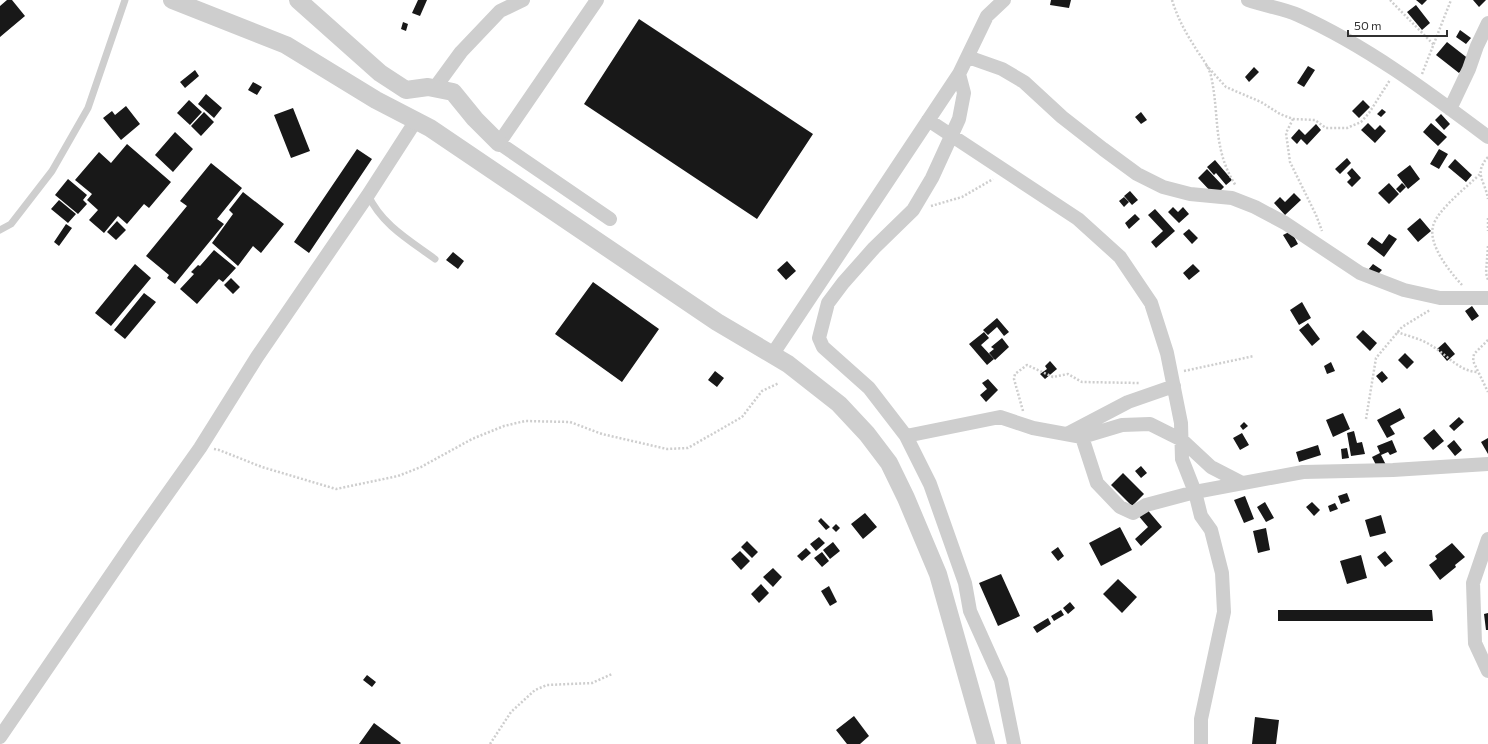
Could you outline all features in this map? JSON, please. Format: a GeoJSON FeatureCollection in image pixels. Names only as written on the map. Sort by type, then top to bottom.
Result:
{"type":"FeatureCollection","features":[{"type":"Feature","properties":{"kind":"street"},"geometry":{"type":"LineString","coordinates":[[298,0],[380,73],[406,90],[428,87],[453,92],[475,119],[499,143],[610,219]]}},
{"type":"Feature","properties":{"kind":"street"},"geometry":{"type":"LineString","coordinates":[[434,89],[461,52],[500,11],[523,0]]}},
{"type":"Feature","properties":{"kind":"street"},"geometry":{"type":"LineString","coordinates":[[499,143],[598,0]]}},
{"type":"Feature","properties":{"kind":"street"},"geometry":{"type":"LineString","coordinates":[[772,355],[959,74],[988,16],[1004,0]]}},
{"type":"Feature","properties":{"kind":"street"},"geometry":{"type":"LineString","coordinates":[[1248,0],[1296,14],[1327,29],[1418,86],[1488,137]]}},
{"type":"Feature","properties":{"kind":"street"},"geometry":{"type":"LineString","coordinates":[[175,1],[286,45],[415,122],[430,128],[717,322],[788,364],[839,404],[867,434],[889,463],[906,498],[938,574],[986,744]]}},
{"type":"Feature","properties":{"kind":"street"},"geometry":{"type":"LineString","coordinates":[[1450,109],[1470,69],[1477,46],[1488,23]]}},
{"type":"Feature","properties":{"kind":"street"},"geometry":{"type":"LineString","coordinates":[[968,57],[1002,69],[1024,82],[1068,122],[1137,174],[1156,184],[1190,194],[1232,198],[1249,205],[1285,223],[1360,273],[1404,290],[1440,298],[1488,298]]}},
{"type":"Feature","properties":{"kind":"street"},"geometry":{"type":"LineString","coordinates":[[959,74],[964,93],[959,119],[932,178],[913,210],[874,248],[843,283],[828,303],[819,338],[823,347],[869,388],[906,436],[930,484],[965,583],[970,611],[1001,680],[1014,744]]}},
{"type":"Feature","properties":{"kind":"street"},"geometry":{"type":"LineString","coordinates":[[928,120],[1078,220],[1120,257],[1151,303],[1173,380],[1181,423],[1182,458],[1195,492],[1201,516],[1212,530],[1220,566],[1224,612],[1201,719],[1201,744]]}},
{"type":"Feature","properties":{"kind":"street"},"geometry":{"type":"LineString","coordinates":[[0,737],[134,541],[200,448],[257,357],[368,195],[415,122]]}},
{"type":"Feature","properties":{"kind":"street"},"geometry":{"type":"LineString","coordinates":[[1067,434],[1173,380]]}},
{"type":"Feature","properties":{"kind":"street"},"geometry":{"type":"LineString","coordinates":[[906,436],[1000,417],[1033,428],[1082,437],[1122,425],[1150,424],[1182,440],[1211,467],[1242,483]]}},
{"type":"Feature","properties":{"kind":"street"},"geometry":{"type":"LineString","coordinates":[[1082,437],[1097,484],[1120,507],[1133,513],[1146,505],[1195,492],[1303,472],[1393,470],[1488,464]]}},
{"type":"Feature","properties":{"kind":"street"},"geometry":{"type":"LineString","coordinates":[[1488,539],[1473,583],[1475,643],[1488,671]]}},
{"type":"Feature","properties":{"kind":"lane"},"geometry":{"type":"LineString","coordinates":[[0,230],[11,224],[52,171],[88,108],[125,0]]}},
{"type":"Feature","properties":{"kind":"lane"},"geometry":{"type":"LineString","coordinates":[[368,195],[374,208],[396,231],[435,259]]}},
{"type":"Feature","properties":{"kind":"path"},"geometry":{"type":"LineString","coordinates":[[1172,0],[1186,32],[1206,65],[1226,87],[1261,102],[1280,114],[1293,119],[1315,120],[1326,128],[1347,128],[1357,125],[1369,113],[1395,71]]}},
{"type":"Feature","properties":{"kind":"path"},"geometry":{"type":"LineString","coordinates":[[1390,0],[1434,45]]}},
{"type":"Feature","properties":{"kind":"path"},"geometry":{"type":"LineString","coordinates":[[1418,86],[1451,0]]}},
{"type":"Feature","properties":{"kind":"path"},"geometry":{"type":"LineString","coordinates":[[1206,65],[1210,76],[1217,137],[1221,155],[1234,182],[1249,205]]}},
{"type":"Feature","properties":{"kind":"path"},"geometry":{"type":"LineString","coordinates":[[1293,119],[1286,133],[1290,162],[1316,215],[1328,253]]}},
{"type":"Feature","properties":{"kind":"path"},"geometry":{"type":"LineString","coordinates":[[1488,157],[1482,164],[1479,171],[1488,199]]}},
{"type":"Feature","properties":{"kind":"path"},"geometry":{"type":"LineString","coordinates":[[1472,298],[1442,261],[1433,236],[1432,228],[1439,215],[1480,174]]}},
{"type":"Feature","properties":{"kind":"path"},"geometry":{"type":"LineString","coordinates":[[1488,218],[1488,231]]}},
{"type":"Feature","properties":{"kind":"path"},"geometry":{"type":"LineString","coordinates":[[1488,246],[1486,274],[1488,280]]}},
{"type":"Feature","properties":{"kind":"path"},"geometry":{"type":"LineString","coordinates":[[1366,419],[1376,358],[1402,327],[1431,309]]}},
{"type":"Feature","properties":{"kind":"path"},"geometry":{"type":"LineString","coordinates":[[1397,332],[1432,346],[1446,357],[1471,372],[1478,372]]}},
{"type":"Feature","properties":{"kind":"path"},"geometry":{"type":"LineString","coordinates":[[1488,340],[1474,354],[1473,361],[1488,392]]}},
{"type":"Feature","properties":{"kind":"path"},"geometry":{"type":"LineString","coordinates":[[1173,380],[1197,367],[1254,356]]}},
{"type":"Feature","properties":{"kind":"path"},"geometry":{"type":"LineString","coordinates":[[1033,428],[1024,414],[1014,379],[1015,374],[1027,365],[1047,376],[1052,377],[1068,374],[1082,382],[1142,383]]}},
{"type":"Feature","properties":{"kind":"path"},"geometry":{"type":"LineString","coordinates":[[200,448],[220,450],[262,468],[336,489],[398,476],[422,467],[472,439],[504,426],[525,421],[570,422],[602,434],[667,449],[688,448],[742,418],[762,391],[779,383]]}},
{"type":"Feature","properties":{"kind":"path"},"geometry":{"type":"LineString","coordinates":[[490,744],[511,712],[535,690],[547,685],[592,683],[612,674]]}},
{"type":"Feature","properties":{"kind":"building"},"geometry":{"type":"Polygon","coordinates":[[[7,0],[12,0],[25,16],[0,37],[0,6],[7,0]]]}},
{"type":"Feature","properties":{"kind":"building"},"geometry":{"type":"Polygon","coordinates":[[[418,0],[427,0],[420,16],[412,13],[418,0]]]}},
{"type":"Feature","properties":{"kind":"building"},"geometry":{"type":"Polygon","coordinates":[[[1051,0],[1071,0],[1069,8],[1050,5],[1051,0]]]}},
{"type":"Feature","properties":{"kind":"building"},"geometry":{"type":"Polygon","coordinates":[[[1416,0],[1427,0],[1422,5],[1416,0]]]}},
{"type":"Feature","properties":{"kind":"building"},"geometry":{"type":"Polygon","coordinates":[[[1473,0],[1486,0],[1479,7],[1473,0]]]}},
{"type":"Feature","properties":{"kind":"building"},"geometry":{"type":"Polygon","coordinates":[[[1416,5],[1430,23],[1422,30],[1407,12],[1416,5]]]}},
{"type":"Feature","properties":{"kind":"building"},"geometry":{"type":"Polygon","coordinates":[[[639,19],[813,134],[757,219],[584,104],[639,19]]]}},
{"type":"Feature","properties":{"kind":"building"},"geometry":{"type":"Polygon","coordinates":[[[403,22],[408,24],[406,31],[401,29],[403,22]]]}},
{"type":"Feature","properties":{"kind":"building"},"geometry":{"type":"Polygon","coordinates":[[[1460,30],[1471,38],[1466,44],[1456,37],[1460,30]]]}},
{"type":"Feature","properties":{"kind":"building"},"geometry":{"type":"Polygon","coordinates":[[[1447,42],[1470,60],[1459,73],[1436,55],[1447,42]]]}},
{"type":"Feature","properties":{"kind":"building"},"geometry":{"type":"Polygon","coordinates":[[[1308,66],[1315,70],[1304,87],[1297,83],[1308,66]]]}},
{"type":"Feature","properties":{"kind":"building"},"geometry":{"type":"Polygon","coordinates":[[[1254,67],[1259,72],[1249,82],[1245,77],[1254,67]]]}},
{"type":"Feature","properties":{"kind":"building"},"geometry":{"type":"Polygon","coordinates":[[[195,70],[199,76],[185,88],[180,82],[195,70]]]}},
{"type":"Feature","properties":{"kind":"building"},"geometry":{"type":"Polygon","coordinates":[[[253,82],[262,87],[257,95],[248,90],[253,82]]]}},
{"type":"Feature","properties":{"kind":"building"},"geometry":{"type":"Polygon","coordinates":[[[206,94],[222,108],[214,118],[198,104],[206,94]]]}},
{"type":"Feature","properties":{"kind":"building"},"geometry":{"type":"Polygon","coordinates":[[[189,100],[202,112],[190,125],[177,113],[189,100]]]}},
{"type":"Feature","properties":{"kind":"building"},"geometry":{"type":"Polygon","coordinates":[[[1363,100],[1370,107],[1359,118],[1352,111],[1363,100]]]}},
{"type":"Feature","properties":{"kind":"building"},"geometry":{"type":"Polygon","coordinates":[[[126,106],[140,124],[121,140],[103,118],[112,111],[115,115],[126,106]]]}},
{"type":"Feature","properties":{"kind":"building"},"geometry":{"type":"Polygon","coordinates":[[[293,108],[310,151],[291,158],[274,115],[293,108]]]}},
{"type":"Feature","properties":{"kind":"building"},"geometry":{"type":"Polygon","coordinates":[[[1382,109],[1386,112],[1381,117],[1377,114],[1382,109]]]}},
{"type":"Feature","properties":{"kind":"building"},"geometry":{"type":"Polygon","coordinates":[[[204,112],[214,122],[201,136],[191,126],[204,112]]]}},
{"type":"Feature","properties":{"kind":"building"},"geometry":{"type":"Polygon","coordinates":[[[1141,112],[1147,120],[1141,124],[1135,117],[1141,112]]]}},
{"type":"Feature","properties":{"kind":"building"},"geometry":{"type":"Polygon","coordinates":[[[1441,114],[1450,124],[1444,130],[1435,120],[1441,114]]]}},
{"type":"Feature","properties":{"kind":"building"},"geometry":{"type":"Polygon","coordinates":[[[1368,123],[1375,130],[1380,125],[1386,131],[1375,143],[1361,130],[1368,123]]]}},
{"type":"Feature","properties":{"kind":"building"},"geometry":{"type":"Polygon","coordinates":[[[1431,123],[1447,137],[1438,146],[1423,132],[1431,123]]]}},
{"type":"Feature","properties":{"kind":"building"},"geometry":{"type":"Polygon","coordinates":[[[1316,124],[1321,130],[1307,145],[1301,139],[1297,144],[1291,138],[1299,129],[1305,135],[1316,124]]]}},
{"type":"Feature","properties":{"kind":"building"},"geometry":{"type":"Polygon","coordinates":[[[175,132],[193,149],[173,172],[155,155],[175,132]]]}},
{"type":"Feature","properties":{"kind":"building"},"geometry":{"type":"Polygon","coordinates":[[[127,144],[171,182],[149,208],[144,204],[127,224],[118,216],[104,233],[89,220],[98,210],[87,200],[92,194],[75,180],[99,152],[111,163],[127,144]]]}},
{"type":"Feature","properties":{"kind":"building"},"geometry":{"type":"Polygon","coordinates":[[[357,149],[372,159],[309,253],[294,242],[357,149]]]}},
{"type":"Feature","properties":{"kind":"building"},"geometry":{"type":"Polygon","coordinates":[[[1439,149],[1448,154],[1439,169],[1430,164],[1439,149]]]}},
{"type":"Feature","properties":{"kind":"building"},"geometry":{"type":"Polygon","coordinates":[[[1347,158],[1351,163],[1340,174],[1335,169],[1347,158]]]}},
{"type":"Feature","properties":{"kind":"building"},"geometry":{"type":"Polygon","coordinates":[[[1455,159],[1472,175],[1466,182],[1448,167],[1455,159]]]}},
{"type":"Feature","properties":{"kind":"building"},"geometry":{"type":"Polygon","coordinates":[[[1215,160],[1232,180],[1226,185],[1216,173],[1214,175],[1207,167],[1215,160]]]}},
{"type":"Feature","properties":{"kind":"building"},"geometry":{"type":"Polygon","coordinates":[[[211,163],[242,188],[217,219],[224,224],[175,284],[167,278],[169,275],[146,256],[187,206],[180,201],[211,163]]]}},
{"type":"Feature","properties":{"kind":"building"},"geometry":{"type":"Polygon","coordinates":[[[1410,165],[1420,179],[1408,189],[1397,175],[1410,165]]]}},
{"type":"Feature","properties":{"kind":"building"},"geometry":{"type":"Polygon","coordinates":[[[1352,168],[1361,178],[1352,187],[1347,182],[1351,178],[1347,173],[1352,168]]]}},
{"type":"Feature","properties":{"kind":"building"},"geometry":{"type":"Polygon","coordinates":[[[1207,169],[1224,187],[1215,196],[1198,178],[1207,169]]]}},
{"type":"Feature","properties":{"kind":"building"},"geometry":{"type":"Polygon","coordinates":[[[68,179],[87,195],[83,200],[87,204],[78,214],[55,195],[68,179]]]}},
{"type":"Feature","properties":{"kind":"building"},"geometry":{"type":"Polygon","coordinates":[[[1389,183],[1399,194],[1389,204],[1378,193],[1389,183]]]}},
{"type":"Feature","properties":{"kind":"building"},"geometry":{"type":"Polygon","coordinates":[[[1402,183],[1406,187],[1400,193],[1396,189],[1402,183]]]}},
{"type":"Feature","properties":{"kind":"building"},"geometry":{"type":"Polygon","coordinates":[[[1130,191],[1138,200],[1132,205],[1124,196],[1130,191]]]}},
{"type":"Feature","properties":{"kind":"building"},"geometry":{"type":"Polygon","coordinates":[[[243,192],[284,224],[261,253],[253,246],[238,266],[212,243],[233,214],[229,210],[243,192]]]}},
{"type":"Feature","properties":{"kind":"building"},"geometry":{"type":"Polygon","coordinates":[[[1294,193],[1301,200],[1285,215],[1274,203],[1280,197],[1285,202],[1294,193]]]}},
{"type":"Feature","properties":{"kind":"building"},"geometry":{"type":"Polygon","coordinates":[[[1124,197],[1129,202],[1124,207],[1119,201],[1124,197]]]}},
{"type":"Feature","properties":{"kind":"building"},"geometry":{"type":"Polygon","coordinates":[[[59,200],[76,214],[68,223],[51,209],[59,200]]]}},
{"type":"Feature","properties":{"kind":"building"},"geometry":{"type":"Polygon","coordinates":[[[1173,207],[1178,212],[1183,207],[1189,214],[1179,223],[1168,212],[1173,207]]]}},
{"type":"Feature","properties":{"kind":"building"},"geometry":{"type":"Polygon","coordinates":[[[1155,209],[1175,231],[1156,248],[1151,242],[1163,231],[1148,215],[1155,209]]]}},
{"type":"Feature","properties":{"kind":"building"},"geometry":{"type":"Polygon","coordinates":[[[1135,214],[1140,219],[1129,229],[1125,223],[1135,214]]]}},
{"type":"Feature","properties":{"kind":"building"},"geometry":{"type":"Polygon","coordinates":[[[1420,218],[1431,231],[1418,242],[1407,229],[1420,218]]]}},
{"type":"Feature","properties":{"kind":"building"},"geometry":{"type":"Polygon","coordinates":[[[117,221],[126,230],[116,240],[107,232],[117,221]]]}},
{"type":"Feature","properties":{"kind":"building"},"geometry":{"type":"Polygon","coordinates":[[[66,224],[72,228],[59,246],[54,242],[66,224]]]}},
{"type":"Feature","properties":{"kind":"building"},"geometry":{"type":"Polygon","coordinates":[[[1189,229],[1198,238],[1192,244],[1183,234],[1189,229]]]}},
{"type":"Feature","properties":{"kind":"building"},"geometry":{"type":"Polygon","coordinates":[[[1291,231],[1298,244],[1291,248],[1283,235],[1291,231]]]}},
{"type":"Feature","properties":{"kind":"building"},"geometry":{"type":"Polygon","coordinates":[[[1389,234],[1397,239],[1384,257],[1367,244],[1372,237],[1382,244],[1389,234]]]}},
{"type":"Feature","properties":{"kind":"building"},"geometry":{"type":"Polygon","coordinates":[[[214,250],[236,268],[223,282],[219,279],[197,304],[180,289],[194,274],[191,272],[198,265],[200,266],[214,250]]]}},
{"type":"Feature","properties":{"kind":"building"},"geometry":{"type":"Polygon","coordinates":[[[453,252],[464,261],[458,269],[446,260],[453,252]]]}},
{"type":"Feature","properties":{"kind":"building"},"geometry":{"type":"Polygon","coordinates":[[[787,261],[796,271],[786,280],[777,270],[787,261]]]}},
{"type":"Feature","properties":{"kind":"building"},"geometry":{"type":"Polygon","coordinates":[[[135,264],[151,278],[111,326],[95,313],[135,264]]]}},
{"type":"Feature","properties":{"kind":"building"},"geometry":{"type":"Polygon","coordinates":[[[1193,264],[1200,271],[1189,280],[1183,273],[1193,264]]]}},
{"type":"Feature","properties":{"kind":"building"},"geometry":{"type":"Polygon","coordinates":[[[1373,264],[1382,270],[1376,276],[1368,270],[1373,264]]]}},
{"type":"Feature","properties":{"kind":"building"},"geometry":{"type":"Polygon","coordinates":[[[231,278],[240,287],[233,294],[224,285],[231,278]]]}},
{"type":"Feature","properties":{"kind":"building"},"geometry":{"type":"Polygon","coordinates":[[[593,282],[659,329],[622,382],[555,334],[593,282]]]}},
{"type":"Feature","properties":{"kind":"building"},"geometry":{"type":"Polygon","coordinates":[[[144,293],[156,302],[125,339],[114,330],[144,293]]]}},
{"type":"Feature","properties":{"kind":"building"},"geometry":{"type":"Polygon","coordinates":[[[1302,302],[1311,318],[1299,325],[1290,310],[1302,302]]]}},
{"type":"Feature","properties":{"kind":"building"},"geometry":{"type":"Polygon","coordinates":[[[1472,306],[1479,316],[1472,321],[1465,311],[1472,306]]]}},
{"type":"Feature","properties":{"kind":"building"},"geometry":{"type":"Polygon","coordinates":[[[997,318],[1009,332],[1004,336],[997,327],[988,335],[983,330],[997,318]]]}},
{"type":"Feature","properties":{"kind":"building"},"geometry":{"type":"Polygon","coordinates":[[[1308,323],[1320,339],[1312,346],[1299,330],[1308,323]]]}},
{"type":"Feature","properties":{"kind":"building"},"geometry":{"type":"Polygon","coordinates":[[[1363,330],[1377,343],[1370,351],[1356,337],[1363,330]]]}},
{"type":"Feature","properties":{"kind":"building"},"geometry":{"type":"Polygon","coordinates":[[[984,332],[989,338],[981,345],[994,359],[987,365],[969,344],[984,332]]]}},
{"type":"Feature","properties":{"kind":"building"},"geometry":{"type":"Polygon","coordinates":[[[1002,338],[1009,347],[995,360],[989,353],[994,349],[991,347],[1002,338]]]}},
{"type":"Feature","properties":{"kind":"building"},"geometry":{"type":"Polygon","coordinates":[[[1445,342],[1455,354],[1447,361],[1437,349],[1445,342]]]}},
{"type":"Feature","properties":{"kind":"building"},"geometry":{"type":"Polygon","coordinates":[[[1405,353],[1414,362],[1407,369],[1398,360],[1405,353]]]}},
{"type":"Feature","properties":{"kind":"building"},"geometry":{"type":"Polygon","coordinates":[[[1050,361],[1057,369],[1045,379],[1040,374],[1047,369],[1045,366],[1050,361]]]}},
{"type":"Feature","properties":{"kind":"building"},"geometry":{"type":"Polygon","coordinates":[[[1331,362],[1335,371],[1327,374],[1324,366],[1331,362]]]}},
{"type":"Feature","properties":{"kind":"building"},"geometry":{"type":"Polygon","coordinates":[[[715,371],[724,378],[717,387],[708,380],[715,371]]]}},
{"type":"Feature","properties":{"kind":"building"},"geometry":{"type":"Polygon","coordinates":[[[1382,371],[1388,378],[1382,383],[1376,376],[1382,371]]]}},
{"type":"Feature","properties":{"kind":"building"},"geometry":{"type":"Polygon","coordinates":[[[988,379],[998,390],[986,402],[980,395],[987,389],[982,383],[988,379]]]}},
{"type":"Feature","properties":{"kind":"building"},"geometry":{"type":"Polygon","coordinates":[[[1400,408],[1405,418],[1390,426],[1395,434],[1387,438],[1377,420],[1400,408]]]}},
{"type":"Feature","properties":{"kind":"building"},"geometry":{"type":"Polygon","coordinates":[[[1343,413],[1350,429],[1333,437],[1326,420],[1343,413]]]}},
{"type":"Feature","properties":{"kind":"building"},"geometry":{"type":"Polygon","coordinates":[[[1459,417],[1464,422],[1454,431],[1449,426],[1459,417]]]}},
{"type":"Feature","properties":{"kind":"building"},"geometry":{"type":"Polygon","coordinates":[[[1244,422],[1248,426],[1243,430],[1240,426],[1244,422]]]}},
{"type":"Feature","properties":{"kind":"building"},"geometry":{"type":"Polygon","coordinates":[[[1434,429],[1444,441],[1433,450],[1423,438],[1434,429]]]}},
{"type":"Feature","properties":{"kind":"building"},"geometry":{"type":"Polygon","coordinates":[[[1354,431],[1357,443],[1362,442],[1365,454],[1351,456],[1347,433],[1354,431]]]}},
{"type":"Feature","properties":{"kind":"building"},"geometry":{"type":"Polygon","coordinates":[[[1242,433],[1249,445],[1240,450],[1233,438],[1242,433]]]}},
{"type":"Feature","properties":{"kind":"building"},"geometry":{"type":"Polygon","coordinates":[[[1488,438],[1488,454],[1481,442],[1488,438]]]}},
{"type":"Feature","properties":{"kind":"building"},"geometry":{"type":"Polygon","coordinates":[[[1392,440],[1397,452],[1390,455],[1388,452],[1381,455],[1386,465],[1378,469],[1372,457],[1380,453],[1377,446],[1392,440]]]}},
{"type":"Feature","properties":{"kind":"building"},"geometry":{"type":"Polygon","coordinates":[[[1454,440],[1462,450],[1455,456],[1447,446],[1454,440]]]}},
{"type":"Feature","properties":{"kind":"building"},"geometry":{"type":"Polygon","coordinates":[[[1318,445],[1321,455],[1299,462],[1296,452],[1318,445]]]}},
{"type":"Feature","properties":{"kind":"building"},"geometry":{"type":"Polygon","coordinates":[[[1347,448],[1349,458],[1342,459],[1341,449],[1347,448]]]}},
{"type":"Feature","properties":{"kind":"building"},"geometry":{"type":"Polygon","coordinates":[[[1141,466],[1147,473],[1141,478],[1135,471],[1141,466]]]}},
{"type":"Feature","properties":{"kind":"building"},"geometry":{"type":"Polygon","coordinates":[[[1123,473],[1144,494],[1132,506],[1111,485],[1123,473]]]}},
{"type":"Feature","properties":{"kind":"building"},"geometry":{"type":"Polygon","coordinates":[[[1347,493],[1350,501],[1341,504],[1338,496],[1347,493]]]}},
{"type":"Feature","properties":{"kind":"building"},"geometry":{"type":"Polygon","coordinates":[[[1245,496],[1254,519],[1244,523],[1234,500],[1245,496]]]}},
{"type":"Feature","properties":{"kind":"building"},"geometry":{"type":"Polygon","coordinates":[[[1265,502],[1274,518],[1266,522],[1257,507],[1265,502]]]}},
{"type":"Feature","properties":{"kind":"building"},"geometry":{"type":"Polygon","coordinates":[[[1312,502],[1320,510],[1314,516],[1306,507],[1312,502]]]}},
{"type":"Feature","properties":{"kind":"building"},"geometry":{"type":"Polygon","coordinates":[[[1335,503],[1338,509],[1330,512],[1328,506],[1335,503]]]}},
{"type":"Feature","properties":{"kind":"building"},"geometry":{"type":"Polygon","coordinates":[[[1145,507],[1162,527],[1141,546],[1135,539],[1148,527],[1137,514],[1145,507]]]}},
{"type":"Feature","properties":{"kind":"building"},"geometry":{"type":"Polygon","coordinates":[[[865,513],[877,527],[863,539],[851,524],[865,513]]]}},
{"type":"Feature","properties":{"kind":"building"},"geometry":{"type":"Polygon","coordinates":[[[1381,515],[1386,533],[1370,537],[1365,520],[1381,515]]]}},
{"type":"Feature","properties":{"kind":"building"},"geometry":{"type":"Polygon","coordinates":[[[821,518],[830,527],[826,530],[818,521],[821,518]]]}},
{"type":"Feature","properties":{"kind":"building"},"geometry":{"type":"Polygon","coordinates":[[[836,524],[840,528],[836,532],[832,528],[836,524]]]}},
{"type":"Feature","properties":{"kind":"building"},"geometry":{"type":"Polygon","coordinates":[[[1120,527],[1132,550],[1101,566],[1089,543],[1120,527]]]}},
{"type":"Feature","properties":{"kind":"building"},"geometry":{"type":"Polygon","coordinates":[[[1266,528],[1270,550],[1258,553],[1253,531],[1266,528]]]}},
{"type":"Feature","properties":{"kind":"building"},"geometry":{"type":"Polygon","coordinates":[[[819,537],[825,543],[816,551],[810,544],[819,537]]]}},
{"type":"Feature","properties":{"kind":"building"},"geometry":{"type":"Polygon","coordinates":[[[747,541],[758,552],[752,558],[741,547],[747,541]]]}},
{"type":"Feature","properties":{"kind":"building"},"geometry":{"type":"Polygon","coordinates":[[[833,542],[840,551],[830,559],[823,550],[833,542]]]}},
{"type":"Feature","properties":{"kind":"building"},"geometry":{"type":"Polygon","coordinates":[[[1452,543],[1465,557],[1455,565],[1456,567],[1440,580],[1429,565],[1437,559],[1435,556],[1452,543]]]}},
{"type":"Feature","properties":{"kind":"building"},"geometry":{"type":"Polygon","coordinates":[[[1058,547],[1064,556],[1058,561],[1051,552],[1058,547]]]}},
{"type":"Feature","properties":{"kind":"building"},"geometry":{"type":"Polygon","coordinates":[[[806,548],[811,553],[802,561],[797,556],[806,548]]]}},
{"type":"Feature","properties":{"kind":"building"},"geometry":{"type":"Polygon","coordinates":[[[740,551],[750,561],[741,570],[731,559],[740,551]]]}},
{"type":"Feature","properties":{"kind":"building"},"geometry":{"type":"Polygon","coordinates":[[[1385,551],[1393,561],[1385,567],[1377,557],[1385,551]]]}},
{"type":"Feature","properties":{"kind":"building"},"geometry":{"type":"Polygon","coordinates":[[[822,552],[829,561],[822,567],[814,558],[822,552]]]}},
{"type":"Feature","properties":{"kind":"building"},"geometry":{"type":"Polygon","coordinates":[[[1361,555],[1367,578],[1347,584],[1340,561],[1361,555]]]}},
{"type":"Feature","properties":{"kind":"building"},"geometry":{"type":"Polygon","coordinates":[[[773,568],[782,577],[773,587],[763,577],[773,568]]]}},
{"type":"Feature","properties":{"kind":"building"},"geometry":{"type":"Polygon","coordinates":[[[1001,574],[1020,616],[998,626],[979,583],[1001,574]]]}},
{"type":"Feature","properties":{"kind":"building"},"geometry":{"type":"Polygon","coordinates":[[[1118,579],[1137,597],[1122,613],[1103,594],[1118,579]]]}},
{"type":"Feature","properties":{"kind":"building"},"geometry":{"type":"Polygon","coordinates":[[[761,584],[769,593],[759,603],[751,594],[761,584]]]}},
{"type":"Feature","properties":{"kind":"building"},"geometry":{"type":"Polygon","coordinates":[[[829,586],[837,602],[830,606],[821,591],[829,586]]]}},
{"type":"Feature","properties":{"kind":"building"},"geometry":{"type":"Polygon","coordinates":[[[1070,602],[1075,608],[1068,614],[1063,608],[1070,602]]]}},
{"type":"Feature","properties":{"kind":"building"},"geometry":{"type":"Polygon","coordinates":[[[1061,610],[1064,615],[1054,621],[1051,616],[1061,610]]]}},
{"type":"Feature","properties":{"kind":"building"},"geometry":{"type":"Polygon","coordinates":[[[1278,610],[1432,610],[1433,621],[1278,621],[1278,610]]]}},
{"type":"Feature","properties":{"kind":"building"},"geometry":{"type":"Polygon","coordinates":[[[1488,613],[1488,630],[1486,630],[1484,614],[1488,613]]]}},
{"type":"Feature","properties":{"kind":"building"},"geometry":{"type":"Polygon","coordinates":[[[1048,618],[1051,624],[1037,633],[1033,627],[1048,618]]]}},
{"type":"Feature","properties":{"kind":"building"},"geometry":{"type":"Polygon","coordinates":[[[367,675],[376,682],[372,687],[363,680],[367,675]]]}},
{"type":"Feature","properties":{"kind":"building"},"geometry":{"type":"Polygon","coordinates":[[[854,716],[869,736],[860,744],[847,744],[836,730],[854,716]]]}},
{"type":"Feature","properties":{"kind":"building"},"geometry":{"type":"Polygon","coordinates":[[[1255,717],[1279,720],[1276,744],[1252,744],[1255,717]]]}},
{"type":"Feature","properties":{"kind":"building"},"geometry":{"type":"Polygon","coordinates":[[[374,723],[401,743],[359,744],[374,723]]]}}]}
